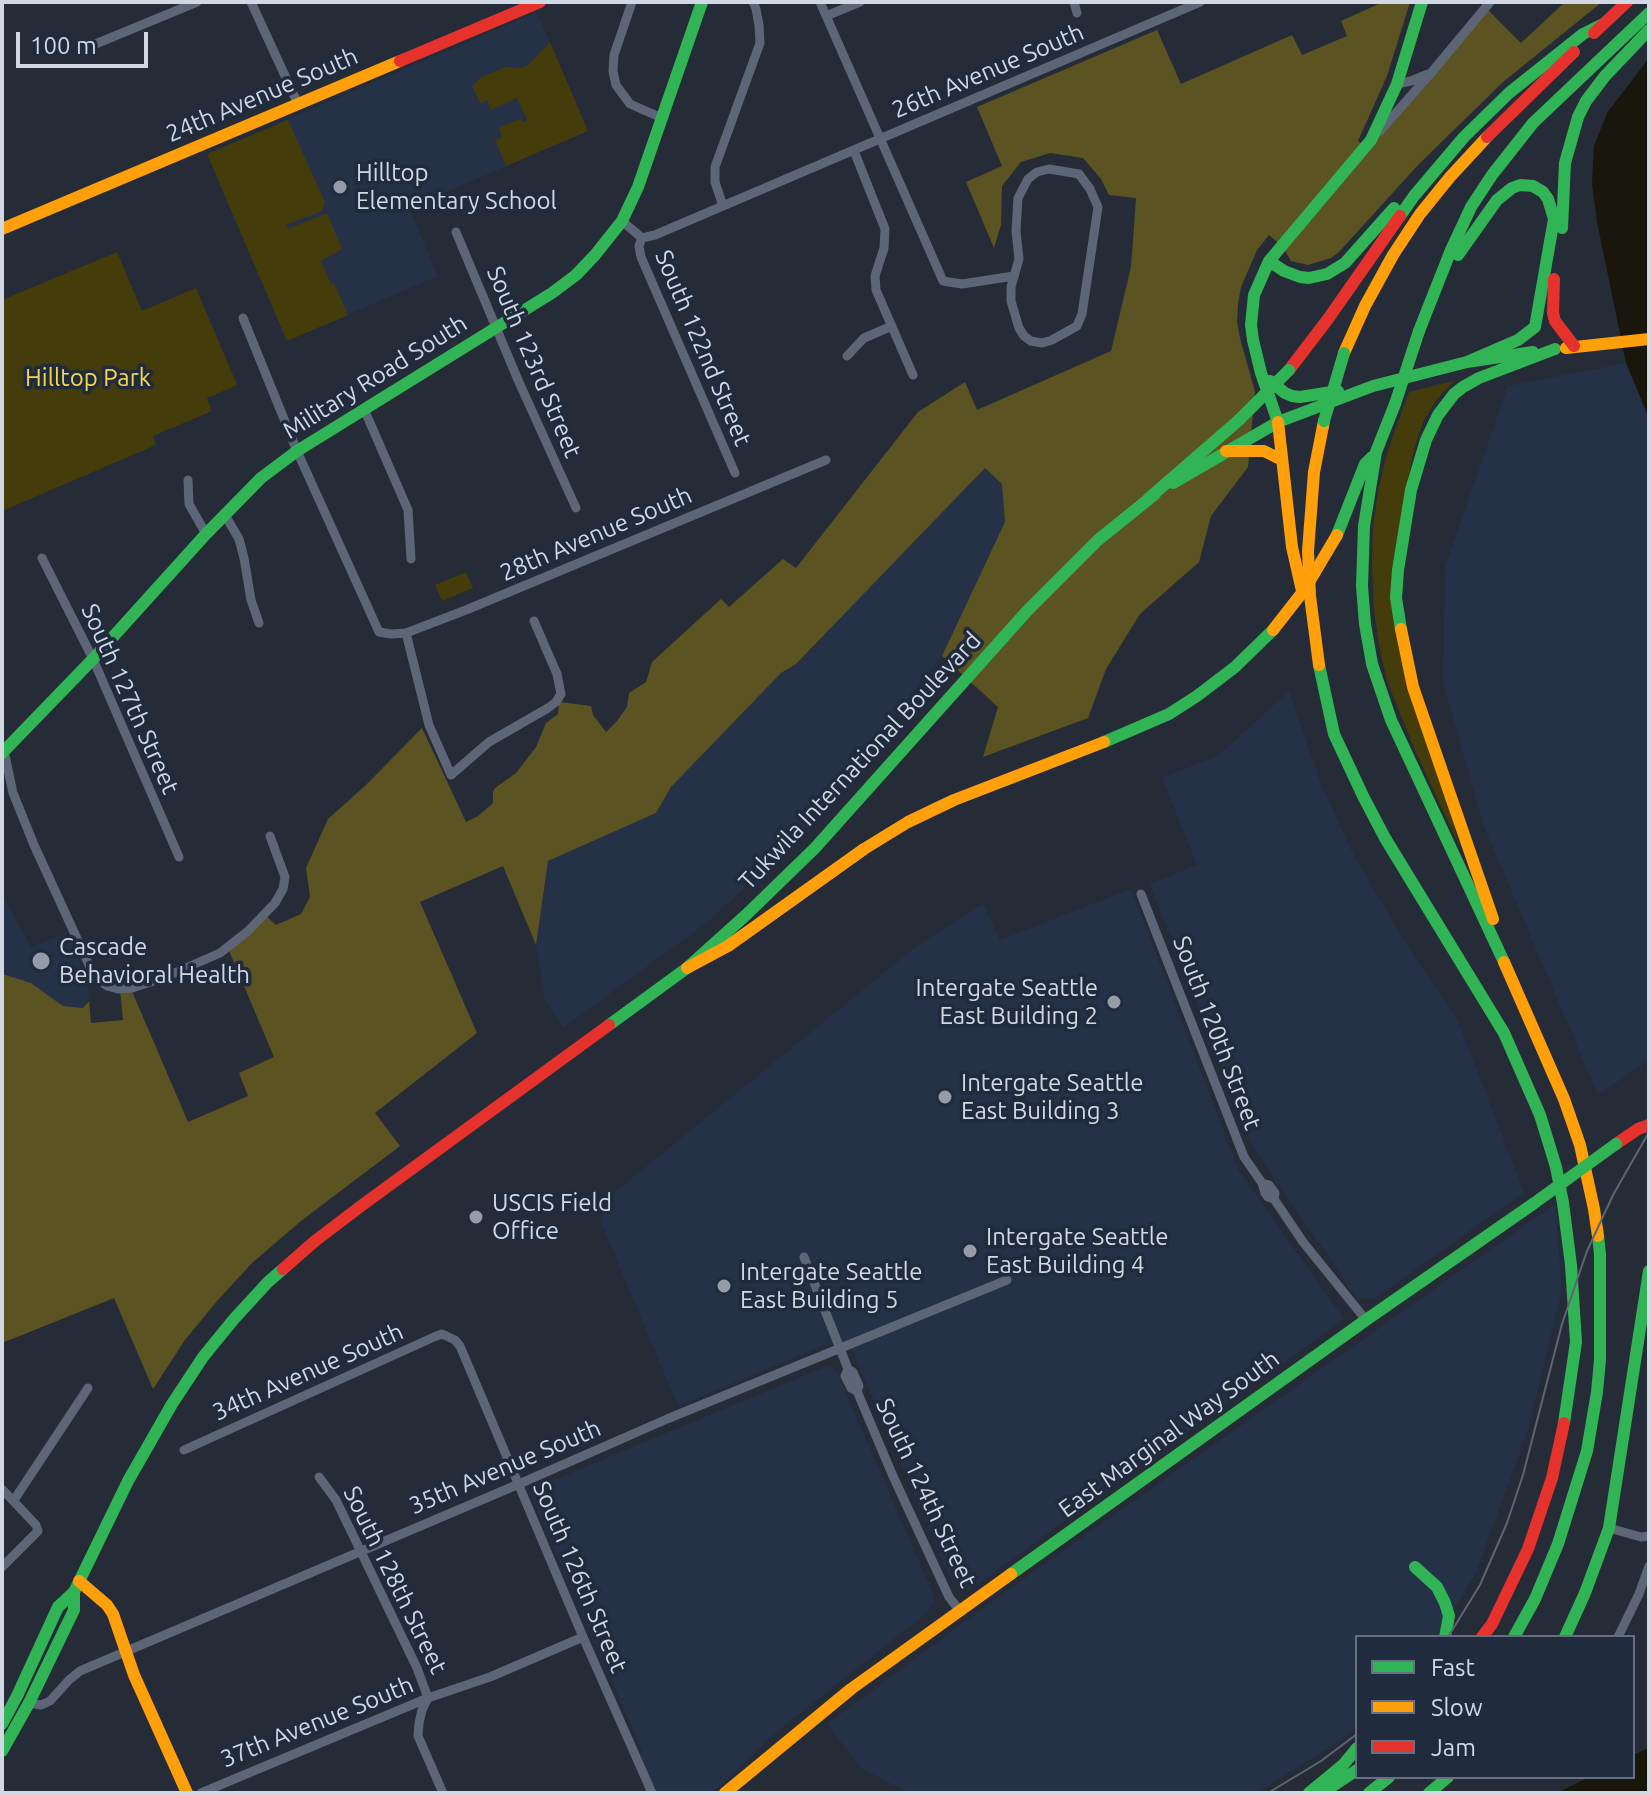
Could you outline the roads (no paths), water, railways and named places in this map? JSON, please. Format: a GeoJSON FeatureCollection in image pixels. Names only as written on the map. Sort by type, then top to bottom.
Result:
{"type":"FeatureCollection","features":[{"type":"Feature","properties":{"kind":"main road","name":"24th Avenue South"},"geometry":{"type":"LineString","coordinates":[[2,229],[540,2]]}},
{"type":"Feature","properties":{"kind":"main road","name":"Military Road South"},"geometry":{"type":"LineString","coordinates":[[3,750],[93,659],[261,478],[297,451],[552,293],[576,275],[595,255],[622,221],[638,187],[702,2]]}},
{"type":"Feature","properties":{"kind":"main road"},"geometry":{"type":"LineString","coordinates":[[1422,2],[1397,84],[1371,140],[1269,261],[1251,310],[1253,340],[1278,422],[1292,547],[1334,734],[1385,838],[1504,1033],[1540,1115],[1563,1203],[1576,1342],[1566,1411],[1552,1478],[1528,1549],[1492,1624],[1484,1635]]}},
{"type":"Feature","properties":{"kind":"main road"},"geometry":{"type":"LineString","coordinates":[[1319,667],[1308,551],[1314,472],[1324,421],[1344,353],[1365,306],[1420,214],[1450,177],[1627,2]]}},
{"type":"Feature","properties":{"kind":"main road"},"geometry":{"type":"LineString","coordinates":[[1515,1635],[1535,1599],[1558,1544],[1587,1451],[1600,1360],[1600,1254],[1594,1209],[1580,1145],[1564,1099],[1510,974],[1391,720],[1372,664],[1362,586],[1364,526],[1376,452],[1419,331],[1471,207],[1514,145],[1550,106],[1648,15]]}},
{"type":"Feature","properties":{"kind":"main road"},"geometry":{"type":"LineString","coordinates":[[1148,499],[1239,420],[1289,370],[1421,187],[1464,137],[1509,93],[1583,34],[1601,25]]}},
{"type":"Feature","properties":{"kind":"main road"},"geometry":{"type":"LineString","coordinates":[[1574,346],[1555,321],[1553,313],[1569,146],[1578,117],[1594,89],[1649,30]]}},
{"type":"Feature","properties":{"kind":"main road"},"geometry":{"type":"LineString","coordinates":[[1436,290],[1497,200],[1520,185],[1533,186],[1543,192],[1552,209],[1553,228],[1535,327],[1518,340],[1467,362]]}},
{"type":"Feature","properties":{"kind":"main road"},"geometry":{"type":"LineString","coordinates":[[1269,261],[1300,277],[1327,274],[1345,263],[1393,209],[1421,187]]}},
{"type":"Feature","properties":{"kind":"main road","name":"Tukwila International Boulevard"},"geometry":{"type":"LineString","coordinates":[[2,1724],[58,1607],[76,1587],[128,1481],[172,1404],[203,1357],[268,1282],[315,1241],[687,968],[815,848],[1027,611],[1098,540],[1148,499],[1226,451],[1278,422],[1373,386],[1467,362],[1574,346],[1649,339]]}},
{"type":"Feature","properties":{"kind":"main road"},"geometry":{"type":"LineString","coordinates":[[1510,974],[1413,687],[1396,598],[1398,570],[1411,490],[1426,440],[1438,415],[1463,387],[1555,349]]}},
{"type":"Feature","properties":{"kind":"main road"},"geometry":{"type":"LineString","coordinates":[[1261,373],[1285,393],[1300,397],[1373,386]]}},
{"type":"Feature","properties":{"kind":"main road"},"geometry":{"type":"LineString","coordinates":[[1226,451],[1264,451],[1282,460]]}},
{"type":"Feature","properties":{"kind":"main road"},"geometry":{"type":"LineString","coordinates":[[687,968],[728,946],[864,849],[908,822],[965,795],[1131,732],[1197,696],[1235,667],[1273,630],[1305,589],[1337,535],[1365,464],[1376,452]]}},
{"type":"Feature","properties":{"kind":"main road","name":"East Marginal Way South"},"geometry":{"type":"LineString","coordinates":[[725,1793],[851,1689],[1366,1320],[1616,1144],[1649,1125]]}},
{"type":"Feature","properties":{"kind":"main road"},"geometry":{"type":"LineString","coordinates":[[1566,1635],[1609,1528],[1649,1271]]}},
{"type":"Feature","properties":{"kind":"main road"},"geometry":{"type":"LineString","coordinates":[[1415,1567],[1437,1587],[1445,1603],[1449,1616],[1445,1635]]}},
{"type":"Feature","properties":{"kind":"main road"},"geometry":{"type":"LineString","coordinates":[[76,1587],[107,1605],[113,1614],[134,1675],[187,1793]]}},
{"type":"Feature","properties":{"kind":"main road","name":"Tukwila International Boulevard"},"geometry":{"type":"LineString","coordinates":[[2,1751],[74,1610],[76,1587]]}},
{"type":"Feature","properties":{"kind":"main road"},"geometry":{"type":"LineString","coordinates":[[1309,1793],[1343,1765],[1355,1750]]}},
{"type":"Feature","properties":{"kind":"main road"},"geometry":{"type":"LineString","coordinates":[[1323,1793],[1355,1771]]}},
{"type":"Feature","properties":{"kind":"main road"},"geometry":{"type":"LineString","coordinates":[[1369,1793],[1386,1779]]}},
{"type":"Feature","properties":{"kind":"main road"},"geometry":{"type":"LineString","coordinates":[[1429,1793],[1446,1779]]}},
{"type":"Feature","properties":{"kind":"street"},"geometry":{"type":"LineString","coordinates":[[81,50],[197,2]]}},
{"type":"Feature","properties":{"kind":"street"},"geometry":{"type":"LineString","coordinates":[[251,2],[298,104]]}},
{"type":"Feature","properties":{"kind":"street"},"geometry":{"type":"LineString","coordinates":[[632,2],[614,55],[616,85],[630,104],[662,118]]}},
{"type":"Feature","properties":{"kind":"street"},"geometry":{"type":"LineString","coordinates":[[723,206],[715,182],[715,167],[760,43],[753,2]]}},
{"type":"Feature","properties":{"kind":"street"},"geometry":{"type":"LineString","coordinates":[[820,2],[880,140]]}},
{"type":"Feature","properties":{"kind":"street"},"geometry":{"type":"LineString","coordinates":[[826,16],[860,2]]}},
{"type":"Feature","properties":{"kind":"street","name":"26th Avenue South"},"geometry":{"type":"LineString","coordinates":[[642,238],[854,151],[1200,2]]}},
{"type":"Feature","properties":{"kind":"street"},"geometry":{"type":"LineString","coordinates":[[1371,140],[1490,2]]}},
{"type":"Feature","properties":{"kind":"street"},"geometry":{"type":"LineString","coordinates":[[1397,84],[1431,73]]}},
{"type":"Feature","properties":{"kind":"street","name":"26th Avenue South"},"geometry":{"type":"LineString","coordinates":[[880,140],[943,281],[962,284],[1014,276]]}},
{"type":"Feature","properties":{"kind":"street"},"geometry":{"type":"LineString","coordinates":[[854,151],[885,229],[885,245],[875,281],[879,297],[913,375]]}},
{"type":"Feature","properties":{"kind":"street"},"geometry":{"type":"LineString","coordinates":[[1049,169],[1079,174],[1098,207],[1082,314],[1077,326],[1042,343],[1024,336],[1011,301],[1014,276],[1019,259],[1016,231],[1018,198],[1028,179],[1037,172],[1049,169]]}},
{"type":"Feature","properties":{"kind":"street"},"geometry":{"type":"LineString","coordinates":[[622,221],[642,238]]}},
{"type":"Feature","properties":{"kind":"street","name":"South 123rd Street"},"geometry":{"type":"LineString","coordinates":[[456,232],[576,508]]}},
{"type":"Feature","properties":{"kind":"street","name":"South 122nd Street"},"geometry":{"type":"LineString","coordinates":[[642,238],[639,246],[641,257],[735,473]]}},
{"type":"Feature","properties":{"kind":"street"},"geometry":{"type":"LineString","coordinates":[[243,318],[297,451]]}},
{"type":"Feature","properties":{"kind":"street"},"geometry":{"type":"LineString","coordinates":[[847,356],[864,338],[892,326]]}},
{"type":"Feature","properties":{"kind":"street"},"geometry":{"type":"LineString","coordinates":[[364,409],[408,510],[411,559]]}},
{"type":"Feature","properties":{"kind":"street","name":"28th Avenue South"},"geometry":{"type":"LineString","coordinates":[[297,451],[379,632],[391,634],[406,633],[518,589],[826,460]]}},
{"type":"Feature","properties":{"kind":"street"},"geometry":{"type":"LineString","coordinates":[[188,480],[189,504],[206,534]]}},
{"type":"Feature","properties":{"kind":"street"},"geometry":{"type":"LineString","coordinates":[[225,515],[239,539],[251,600],[259,623]]}},
{"type":"Feature","properties":{"kind":"street","name":"South 127th Street"},"geometry":{"type":"LineString","coordinates":[[42,558],[93,659],[179,857]]}},
{"type":"Feature","properties":{"kind":"street"},"geometry":{"type":"LineString","coordinates":[[406,633],[429,725],[451,775],[489,742],[548,708],[561,694],[557,674],[534,621]]}},
{"type":"Feature","properties":{"kind":"street"},"geometry":{"type":"LineString","coordinates":[[3,750],[13,793],[34,845],[90,967],[107,986],[132,988],[163,978],[220,953],[248,931],[275,903],[283,889],[285,877],[270,836]]}},
{"type":"Feature","properties":{"kind":"street","name":"South 120th Street"},"geometry":{"type":"LineString","coordinates":[[1141,894],[1244,1157],[1262,1183],[1269,1185],[1275,1193],[1274,1199],[1303,1242],[1366,1320]]}},
{"type":"Feature","properties":{"kind":"street","name":"South 124th Street"},"geometry":{"type":"LineString","coordinates":[[804,1257],[848,1369],[853,1372],[859,1386],[857,1391],[892,1474],[949,1597],[960,1611]]}},
{"type":"Feature","properties":{"kind":"street","name":"35th Avenue South"},"geometry":{"type":"LineString","coordinates":[[29,1703],[41,1705],[50,1701],[80,1671],[667,1419],[1007,1280]]}},
{"type":"Feature","properties":{"kind":"street","name":"34th Avenue South"},"geometry":{"type":"LineString","coordinates":[[184,1450],[434,1337],[449,1335]]}},
{"type":"Feature","properties":{"kind":"street","name":"South 126th Street"},"geometry":{"type":"LineString","coordinates":[[449,1335],[460,1346],[652,1793]]}},
{"type":"Feature","properties":{"kind":"street"},"geometry":{"type":"LineString","coordinates":[[14,1500],[88,1388]]}},
{"type":"Feature","properties":{"kind":"street","name":"South 128th Street"},"geometry":{"type":"LineString","coordinates":[[319,1477],[336,1500],[417,1668],[428,1698],[422,1710],[418,1736],[443,1793]]}},
{"type":"Feature","properties":{"kind":"street"},"geometry":{"type":"LineString","coordinates":[[2,1489],[38,1531],[2,1567]]}},
{"type":"Feature","properties":{"kind":"street"},"geometry":{"type":"LineString","coordinates":[[1609,1528],[1641,1537],[1649,1536]]}},
{"type":"Feature","properties":{"kind":"street"},"geometry":{"type":"LineString","coordinates":[[1619,1635],[1649,1566]]}},
{"type":"Feature","properties":{"kind":"street","name":"37th Avenue South"},"geometry":{"type":"LineString","coordinates":[[201,1793],[583,1637]]}},
{"type":"Feature","properties":{"kind":"tram line"},"geometry":{"type":"LineString","coordinates":[[1449,1635],[1480,1585],[1507,1523],[1523,1475],[1562,1324],[1587,1251],[1613,1195],[1649,1132]]}},
{"type":"Feature","properties":{"kind":"tram line"},"geometry":{"type":"LineString","coordinates":[[1268,1793],[1321,1761],[1355,1736]]}},
{"type":"Feature","properties":{"kind":"place","name":"Hilltop Elementary School"},"geometry":{"type":"Point","coordinates":[340,187]}},
{"type":"Feature","properties":{"kind":"place","name":"Cascade Behavioral Health"},"geometry":{"type":"Point","coordinates":[41,961]}},
{"type":"Feature","properties":{"kind":"place","name":"Intergate Seattle East Building 2"},"geometry":{"type":"Point","coordinates":[1114,1002]}},
{"type":"Feature","properties":{"kind":"place","name":"Intergate Seattle East Building 3"},"geometry":{"type":"Point","coordinates":[945,1097]}},
{"type":"Feature","properties":{"kind":"place","name":"USCIS Field Office"},"geometry":{"type":"Point","coordinates":[476,1217]}},
{"type":"Feature","properties":{"kind":"place","name":"Intergate Seattle East Building 4"},"geometry":{"type":"Point","coordinates":[970,1251]}},
{"type":"Feature","properties":{"kind":"place","name":"Intergate Seattle East Building 5"},"geometry":{"type":"Point","coordinates":[724,1286]}},
{"type":"Feature","properties":{"kind":"park label","name":"Hilltop Park"},"geometry":{"type":"Point","coordinates":[88,378]}}]}
